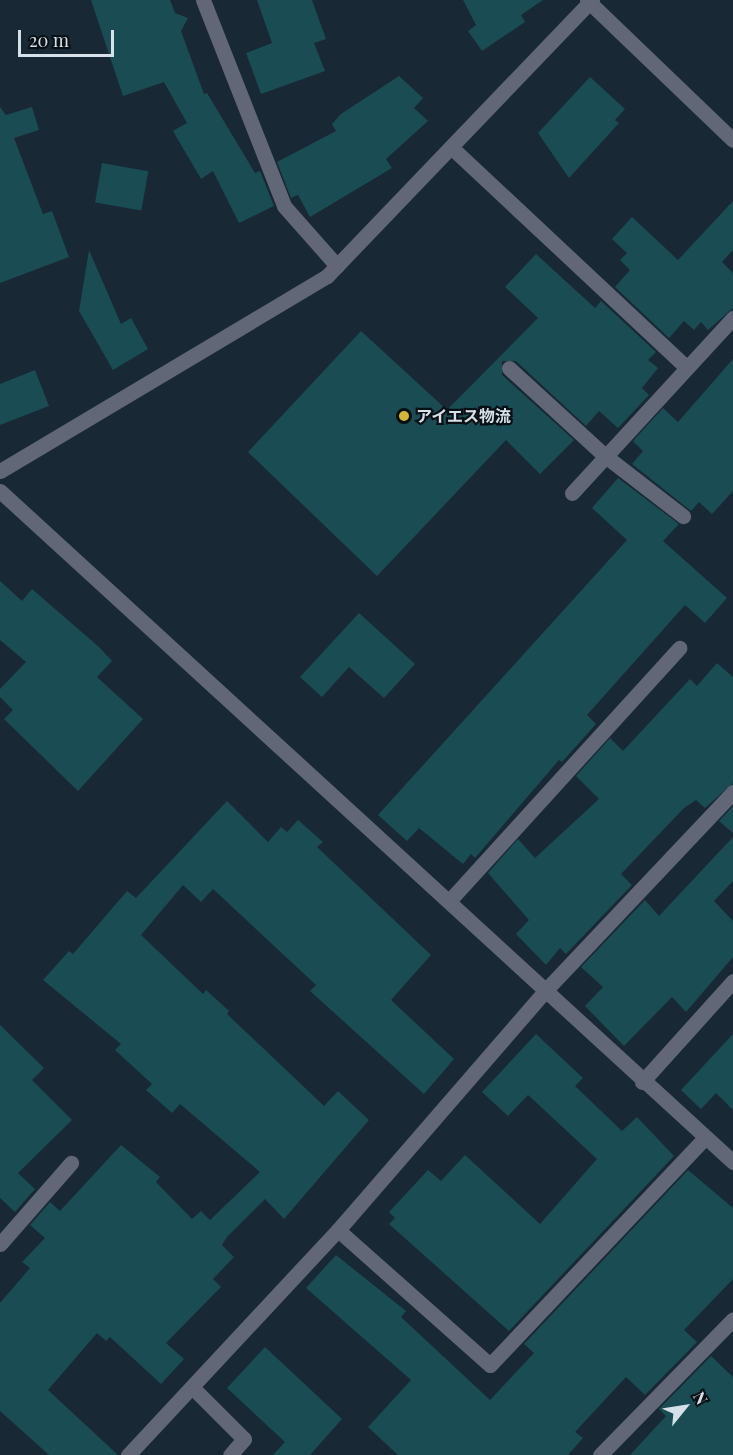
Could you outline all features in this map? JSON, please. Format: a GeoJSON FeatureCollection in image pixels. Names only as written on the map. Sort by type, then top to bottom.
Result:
{"type":"FeatureCollection","features":[{"type":"Feature","properties":{"kind":"street"},"geometry":{"type":"LineString","coordinates":[[203,0],[284,206],[337,266]]}},
{"type":"Feature","properties":{"kind":"street"},"geometry":{"type":"LineString","coordinates":[[0,471],[337,266],[590,1],[733,140]]}},
{"type":"Feature","properties":{"kind":"street"},"geometry":{"type":"LineString","coordinates":[[451,147],[687,368]]}},
{"type":"Feature","properties":{"kind":"street"},"geometry":{"type":"LineString","coordinates":[[572,493],[604,455],[733,318]]}},
{"type":"Feature","properties":{"kind":"street"},"geometry":{"type":"LineString","coordinates":[[509,368],[604,455],[683,516]]}},
{"type":"Feature","properties":{"kind":"street"},"geometry":{"type":"LineString","coordinates":[[0,491],[450,900],[543,993],[733,1162]]}},
{"type":"Feature","properties":{"kind":"street"},"geometry":{"type":"LineString","coordinates":[[450,900],[679,648]]}},
{"type":"Feature","properties":{"kind":"street"},"geometry":{"type":"LineString","coordinates":[[128,1455],[193,1388],[338,1230],[543,993],[733,792]]}},
{"type":"Feature","properties":{"kind":"street"},"geometry":{"type":"LineString","coordinates":[[642,1082],[733,981]]}},
{"type":"Feature","properties":{"kind":"street"},"geometry":{"type":"LineString","coordinates":[[338,1230],[490,1365],[705,1138]]}},
{"type":"Feature","properties":{"kind":"street"},"geometry":{"type":"LineString","coordinates":[[0,1244],[71,1163]]}},
{"type":"Feature","properties":{"kind":"street"},"geometry":{"type":"LineString","coordinates":[[600,1455],[733,1319]]}},
{"type":"Feature","properties":{"kind":"street"},"geometry":{"type":"LineString","coordinates":[[193,1388],[244,1439],[230,1455]]}},
{"type":"Feature","properties":{"kind":"building"},"geometry":{"type":"Polygon","coordinates":[[[91,0],[170,0],[175,13],[188,18],[181,31],[204,94],[207,93],[255,173],[260,171],[274,206],[239,223],[213,171],[201,179],[173,131],[187,123],[164,82],[123,96],[91,0]]]}},
{"type":"Feature","properties":{"kind":"building"},"geometry":{"type":"Polygon","coordinates":[[[257,0],[312,0],[326,39],[314,43],[325,71],[261,94],[246,53],[272,43],[257,0]]]}},
{"type":"Feature","properties":{"kind":"building"},"geometry":{"type":"Polygon","coordinates":[[[463,0],[543,0],[521,15],[525,22],[482,51],[468,31],[476,25],[463,0]]]}},
{"type":"Feature","properties":{"kind":"building"},"geometry":{"type":"Polygon","coordinates":[[[399,76],[423,98],[414,108],[428,121],[386,159],[392,168],[310,217],[298,195],[291,198],[277,162],[336,131],[332,124],[341,114],[399,76]]]}},
{"type":"Feature","properties":{"kind":"building"},"geometry":{"type":"Polygon","coordinates":[[[590,77],[625,109],[615,120],[619,123],[569,178],[538,133],[590,77]]]}},
{"type":"Feature","properties":{"kind":"building"},"geometry":{"type":"Polygon","coordinates":[[[0,107],[6,115],[32,107],[39,130],[14,138],[43,214],[52,211],[69,257],[0,283],[0,107]]]}},
{"type":"Feature","properties":{"kind":"building"},"geometry":{"type":"Polygon","coordinates":[[[102,163],[148,171],[141,211],[95,202],[102,163]]]}},
{"type":"Feature","properties":{"kind":"building"},"geometry":{"type":"Polygon","coordinates":[[[733,201],[733,250],[722,262],[733,273],[733,308],[708,330],[701,322],[694,330],[684,321],[669,338],[615,287],[630,270],[620,260],[627,253],[612,239],[632,217],[678,260],[733,201]]]}},
{"type":"Feature","properties":{"kind":"building"},"geometry":{"type":"Polygon","coordinates":[[[89,250],[121,324],[131,318],[148,349],[113,370],[79,311],[89,250]]]}},
{"type":"Feature","properties":{"kind":"building"},"geometry":{"type":"Polygon","coordinates":[[[536,254],[595,308],[601,301],[656,352],[648,360],[658,368],[642,388],[649,395],[618,428],[599,411],[586,426],[516,361],[502,361],[502,375],[574,440],[540,474],[506,440],[377,576],[248,452],[361,331],[447,410],[538,318],[505,287],[536,254]]]}},
{"type":"Feature","properties":{"kind":"building"},"geometry":{"type":"Polygon","coordinates":[[[733,359],[733,491],[712,514],[699,502],[691,511],[632,464],[643,451],[633,441],[663,408],[678,422],[733,359]]]}},
{"type":"Feature","properties":{"kind":"building"},"geometry":{"type":"Polygon","coordinates":[[[35,370],[49,406],[0,425],[0,384],[35,370]]]}},
{"type":"Feature","properties":{"kind":"building"},"geometry":{"type":"Polygon","coordinates":[[[618,478],[679,524],[663,541],[727,598],[705,623],[685,605],[587,715],[596,724],[562,762],[559,760],[475,858],[471,854],[463,864],[419,828],[407,841],[378,815],[627,540],[592,508],[618,478]]]}},
{"type":"Feature","properties":{"kind":"building"},"geometry":{"type":"Polygon","coordinates":[[[0,581],[22,601],[32,589],[99,647],[112,661],[97,677],[143,719],[78,791],[4,719],[13,710],[0,697],[0,689],[26,662],[0,640],[0,581]]]}},
{"type":"Feature","properties":{"kind":"building"},"geometry":{"type":"Polygon","coordinates":[[[359,613],[415,664],[384,698],[349,667],[322,697],[300,677],[359,613]]]}},
{"type":"Feature","properties":{"kind":"building"},"geometry":{"type":"Polygon","coordinates":[[[717,663],[733,677],[733,783],[705,808],[696,800],[684,808],[621,874],[632,885],[566,954],[560,948],[546,965],[516,934],[529,920],[488,873],[518,839],[535,858],[599,799],[576,776],[610,738],[623,751],[690,679],[697,686],[717,663]]]}},
{"type":"Feature","properties":{"kind":"building"},"geometry":{"type":"Polygon","coordinates":[[[227,801],[268,842],[281,827],[287,832],[298,820],[323,842],[317,847],[431,955],[391,1000],[454,1059],[424,1094],[310,991],[316,985],[213,889],[201,902],[183,885],[141,935],[203,994],[206,990],[229,1011],[227,1014],[324,1106],[338,1091],[369,1120],[284,1219],[265,1199],[227,1237],[222,1245],[234,1257],[213,1279],[221,1287],[166,1343],[184,1359],[161,1384],[110,1337],[106,1341],[97,1333],[48,1390],[118,1455],[49,1455],[0,1411],[0,1303],[30,1268],[22,1262],[45,1238],[30,1225],[50,1202],[60,1211],[121,1145],[160,1177],[156,1182],[192,1219],[201,1211],[210,1220],[260,1172],[180,1104],[172,1113],[146,1090],[152,1084],[115,1050],[121,1044],[43,980],[69,951],[73,954],[127,891],[136,898],[227,801]]]}},
{"type":"Feature","properties":{"kind":"building"},"geometry":{"type":"Polygon","coordinates":[[[733,806],[733,833],[719,821],[733,806]]]}},
{"type":"Feature","properties":{"kind":"building"},"geometry":{"type":"Polygon","coordinates":[[[733,837],[733,881],[714,901],[733,921],[733,957],[686,1012],[672,997],[624,1046],[585,1006],[603,987],[581,967],[645,900],[659,916],[733,837]]]}},
{"type":"Feature","properties":{"kind":"building"},"geometry":{"type":"Polygon","coordinates":[[[0,1025],[44,1068],[32,1080],[72,1120],[18,1173],[35,1189],[15,1212],[0,1198],[0,1025]]]}},
{"type":"Feature","properties":{"kind":"building"},"geometry":{"type":"Polygon","coordinates":[[[536,1034],[583,1078],[575,1086],[622,1131],[637,1117],[674,1156],[509,1331],[389,1224],[395,1218],[389,1212],[428,1170],[441,1181],[465,1155],[540,1224],[597,1159],[528,1095],[508,1116],[482,1092],[536,1034]]]}},
{"type":"Feature","properties":{"kind":"building"},"geometry":{"type":"Polygon","coordinates":[[[733,1034],[733,1110],[716,1093],[701,1109],[681,1090],[733,1034]]]}},
{"type":"Feature","properties":{"kind":"building"},"geometry":{"type":"Polygon","coordinates":[[[688,1170],[733,1208],[733,1279],[684,1330],[697,1342],[645,1395],[626,1377],[575,1432],[583,1438],[568,1455],[398,1455],[368,1427],[411,1380],[306,1288],[336,1255],[406,1311],[401,1317],[490,1400],[534,1353],[524,1344],[688,1170]]]}},
{"type":"Feature","properties":{"kind":"building"},"geometry":{"type":"Polygon","coordinates":[[[265,1347],[342,1419],[310,1455],[273,1455],[285,1442],[227,1388],[265,1347]]]}},
{"type":"Feature","properties":{"kind":"building"},"geometry":{"type":"Polygon","coordinates":[[[711,1356],[733,1377],[733,1455],[630,1455],[666,1416],[659,1409],[711,1356]]]}},
{"type":"Feature","properties":{"kind":"place","name":"アイエス物流"},"geometry":{"type":"Point","coordinates":[404,416]}}]}
